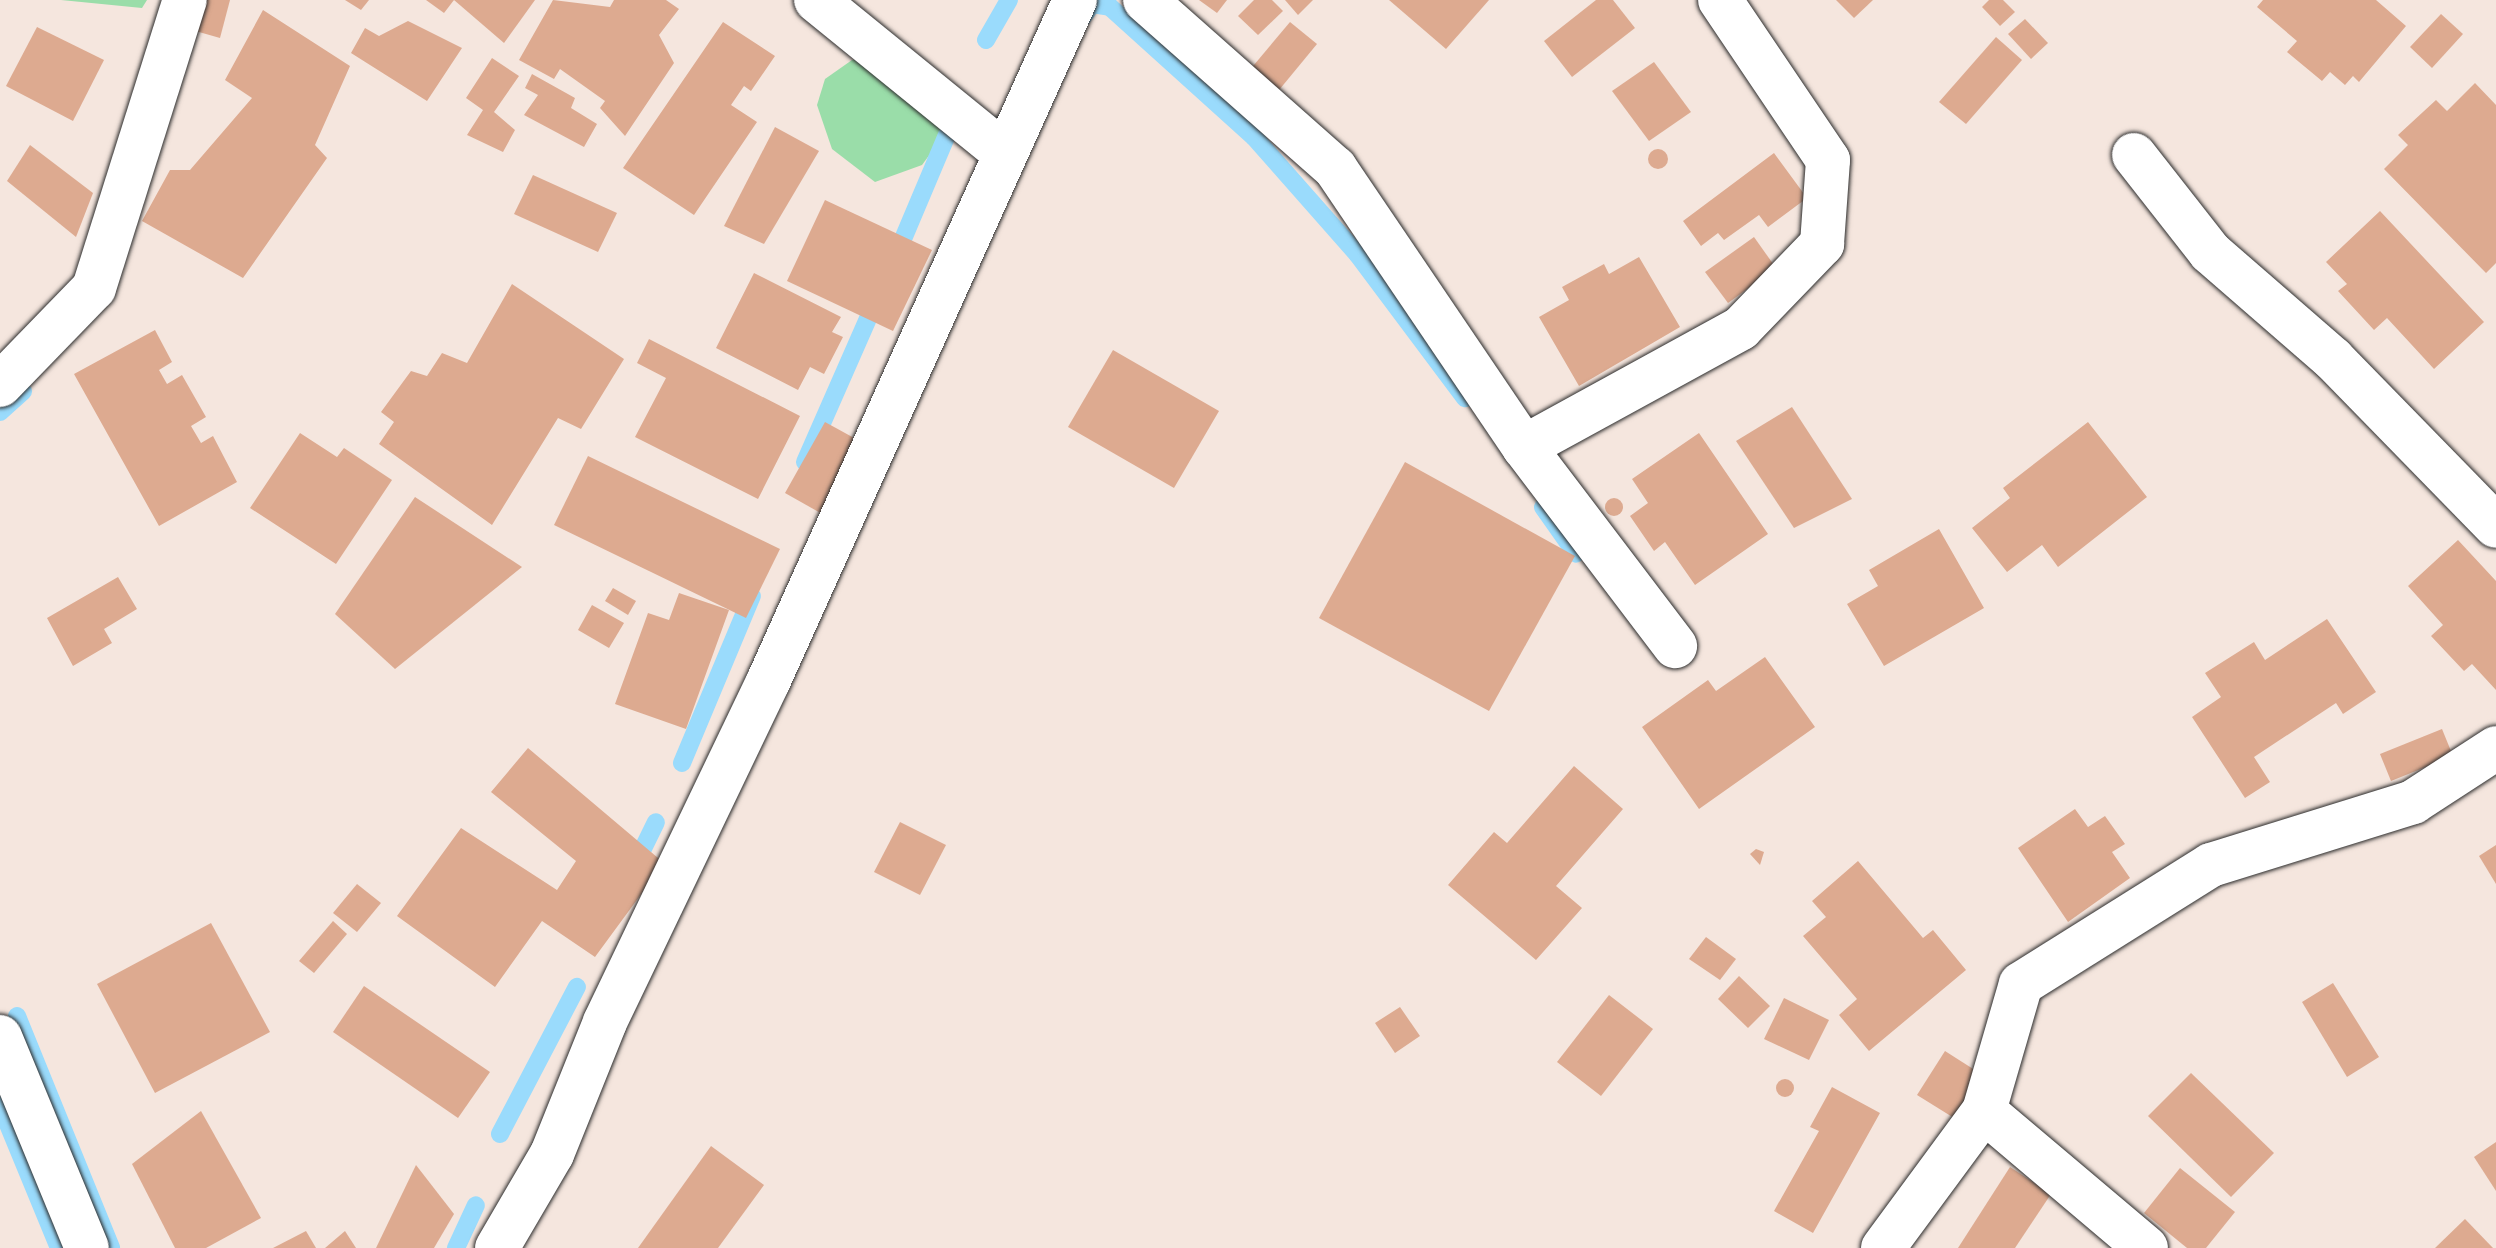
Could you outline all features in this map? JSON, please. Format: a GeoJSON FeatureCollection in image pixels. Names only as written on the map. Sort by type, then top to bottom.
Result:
{"type":"FeatureCollection","features":[{"type":"Feature","properties":{"kind":"street"},"geometry":{"type":"LineString","coordinates":[[0,385],[94,288],[185,0]]}},
{"type":"Feature","properties":{"kind":"street"},"geometry":{"type":"LineString","coordinates":[[816,0],[1004,153]]}},
{"type":"Feature","properties":{"kind":"street"},"geometry":{"type":"LineString","coordinates":[[497,1248],[552,1154],[605,1022],[768,682],[1075,0]]}},
{"type":"Feature","properties":{"kind":"street"},"geometry":{"type":"LineString","coordinates":[[1145,0],[1335,168],[1524,447],[1675,646]]}},
{"type":"Feature","properties":{"kind":"street"},"geometry":{"type":"LineString","coordinates":[[1524,447],[1741,328],[1822,244],[1828,160],[1720,0]]}},
{"type":"Feature","properties":{"kind":"street"},"geometry":{"type":"LineString","coordinates":[[2134,155],[2210,252],[2333,359],[2496,526]]}},
{"type":"Feature","properties":{"kind":"street"},"geometry":{"type":"LineString","coordinates":[[1883,1248],[1984,1111],[2021,984],[2211,865],[2413,802],[2496,748]]}},
{"type":"Feature","properties":{"kind":"street"},"geometry":{"type":"LineString","coordinates":[[0,1037],[87,1248]]}},
{"type":"Feature","properties":{"kind":"street"},"geometry":{"type":"LineString","coordinates":[[1984,1111],[2146,1248]]}},
{"type":"Feature","properties":{"kind":"green space"},"geometry":{"type":"Polygon","coordinates":[[[61,0],[147,0],[142,8],[61,0]]]}},
{"type":"Feature","properties":{"kind":"green space"},"geometry":{"type":"Polygon","coordinates":[[[881,57],[947,131],[922,165],[875,182],[832,149],[817,105],[825,79],[852,60],[881,57]]]}},
{"type":"Feature","properties":{"kind":"building"},"geometry":{"type":"Polygon","coordinates":[[[200,0],[230,0],[220,38],[192,30],[200,0]]]}},
{"type":"Feature","properties":{"kind":"building"},"geometry":{"type":"Polygon","coordinates":[[[345,0],[369,0],[361,10],[345,0]]]}},
{"type":"Feature","properties":{"kind":"building"},"geometry":{"type":"Polygon","coordinates":[[[426,0],[454,0],[444,13],[426,0]]]}},
{"type":"Feature","properties":{"kind":"building"},"geometry":{"type":"Polygon","coordinates":[[[454,0],[535,0],[504,43],[454,0]]]}},
{"type":"Feature","properties":{"kind":"building"},"geometry":{"type":"Polygon","coordinates":[[[553,0],[610,7],[614,0],[666,0],[679,9],[659,35],[674,63],[625,136],[600,108],[605,101],[560,69],[554,79],[519,60],[553,0]]]}},
{"type":"Feature","properties":{"kind":"building"},"geometry":{"type":"Polygon","coordinates":[[[1199,0],[1227,0],[1217,13],[1199,0]]]}},
{"type":"Feature","properties":{"kind":"building"},"geometry":{"type":"Polygon","coordinates":[[[1254,0],[1272,0],[1283,11],[1258,35],[1238,16],[1254,0]]]}},
{"type":"Feature","properties":{"kind":"building"},"geometry":{"type":"Polygon","coordinates":[[[1285,0],[1313,0],[1298,15],[1285,0]]]}},
{"type":"Feature","properties":{"kind":"building"},"geometry":{"type":"Polygon","coordinates":[[[1389,0],[1489,0],[1446,49],[1389,0]]]}},
{"type":"Feature","properties":{"kind":"building"},"geometry":{"type":"Polygon","coordinates":[[[1596,0],[1613,0],[1635,28],[1572,77],[1544,41],[1596,0]]]}},
{"type":"Feature","properties":{"kind":"building"},"geometry":{"type":"Polygon","coordinates":[[[1836,0],[1873,0],[1854,18],[1836,0]]]}},
{"type":"Feature","properties":{"kind":"building"},"geometry":{"type":"Polygon","coordinates":[[[1989,0],[2003,0],[2015,12],[2000,26],[1982,7],[1989,0]]]}},
{"type":"Feature","properties":{"kind":"building"},"geometry":{"type":"Polygon","coordinates":[[[2263,0],[2376,0],[2406,26],[2359,82],[2353,76],[2345,85],[2330,72],[2322,81],[2287,52],[2297,41],[2257,7],[2263,0]]]}},
{"type":"Feature","properties":{"kind":"building"},"geometry":{"type":"Polygon","coordinates":[[[263,10],[350,66],[315,145],[327,158],[243,278],[142,221],[170,170],[190,170],[252,98],[225,80],[263,10]]]}},
{"type":"Feature","properties":{"kind":"building"},"geometry":{"type":"Polygon","coordinates":[[[2441,14],[2463,34],[2432,68],[2410,47],[2441,14]]]}},
{"type":"Feature","properties":{"kind":"building"},"geometry":{"type":"Polygon","coordinates":[[[2025,19],[2048,43],[2031,59],[2008,34],[2025,19]]]}},
{"type":"Feature","properties":{"kind":"building"},"geometry":{"type":"Polygon","coordinates":[[[408,21],[462,48],[427,101],[351,53],[365,28],[379,36],[408,21]]]}},
{"type":"Feature","properties":{"kind":"building"},"geometry":{"type":"Polygon","coordinates":[[[723,22],[775,56],[751,91],[744,86],[731,105],[757,122],[694,215],[623,168],[723,22]]]}},
{"type":"Feature","properties":{"kind":"building"},"geometry":{"type":"Polygon","coordinates":[[[1290,22],[1317,44],[1270,101],[1243,78],[1290,22]]]}},
{"type":"Feature","properties":{"kind":"building"},"geometry":{"type":"Polygon","coordinates":[[[37,27],[104,60],[73,121],[6,86],[37,27]]]}},
{"type":"Feature","properties":{"kind":"building"},"geometry":{"type":"Polygon","coordinates":[[[1996,37],[2022,60],[1966,124],[1939,102],[1996,37]]]}},
{"type":"Feature","properties":{"kind":"building"},"geometry":{"type":"Polygon","coordinates":[[[492,58],[519,76],[494,112],[515,130],[503,152],[467,135],[483,110],[466,98],[492,58]]]}},
{"type":"Feature","properties":{"kind":"building"},"geometry":{"type":"Polygon","coordinates":[[[1654,62],[1691,112],[1649,141],[1612,91],[1654,62]]]}},
{"type":"Feature","properties":{"kind":"building"},"geometry":{"type":"Polygon","coordinates":[[[532,74],[575,98],[571,108],[597,124],[584,147],[524,115],[538,95],[525,88],[532,74]]]}},
{"type":"Feature","properties":{"kind":"building"},"geometry":{"type":"Polygon","coordinates":[[[2475,83],[2496,105],[2496,263],[2486,273],[2384,169],[2408,145],[2398,135],[2436,100],[2447,111],[2475,83]]]}},
{"type":"Feature","properties":{"kind":"building"},"geometry":{"type":"Polygon","coordinates":[[[775,127],[819,151],[764,244],[724,226],[775,127]]]}},
{"type":"Feature","properties":{"kind":"building"},"geometry":{"type":"Polygon","coordinates":[[[30,145],[93,193],[76,237],[7,181],[30,145]]]}},
{"type":"Feature","properties":{"kind":"building"},"geometry":{"type":"Polygon","coordinates":[[[1658,149],[1665,152],[1668,159],[1665,166],[1658,169],[1651,166],[1648,159],[1651,152],[1658,149]]]}},
{"type":"Feature","properties":{"kind":"building"},"geometry":{"type":"Polygon","coordinates":[[[1774,153],[1807,198],[1768,227],[1759,215],[1724,240],[1718,233],[1701,246],[1683,221],[1774,153]]]}},
{"type":"Feature","properties":{"kind":"building"},"geometry":{"type":"Polygon","coordinates":[[[533,175],[617,213],[598,252],[514,214],[533,175]]]}},
{"type":"Feature","properties":{"kind":"building"},"geometry":{"type":"Polygon","coordinates":[[[825,200],[932,250],[893,331],[787,281],[825,200]]]}},
{"type":"Feature","properties":{"kind":"building"},"geometry":{"type":"Polygon","coordinates":[[[2380,211],[2484,322],[2434,369],[2387,318],[2374,330],[2338,291],[2347,284],[2326,262],[2380,211]]]}},
{"type":"Feature","properties":{"kind":"building"},"geometry":{"type":"Polygon","coordinates":[[[1754,237],[1776,268],[1728,303],[1705,272],[1754,237]]]}},
{"type":"Feature","properties":{"kind":"building"},"geometry":{"type":"Polygon","coordinates":[[[1639,257],[1680,327],[1579,386],[1539,317],[1569,300],[1562,287],[1604,264],[1609,274],[1639,257]]]}},
{"type":"Feature","properties":{"kind":"building"},"geometry":{"type":"Polygon","coordinates":[[[754,273],[841,317],[832,332],[843,337],[824,374],[810,367],[798,390],[716,348],[754,273]]]}},
{"type":"Feature","properties":{"kind":"building"},"geometry":{"type":"Polygon","coordinates":[[[512,284],[624,359],[581,429],[558,418],[492,525],[379,444],[394,422],[381,412],[411,371],[427,376],[442,353],[467,363],[512,284]]]}},
{"type":"Feature","properties":{"kind":"building"},"geometry":{"type":"Polygon","coordinates":[[[155,330],[172,362],[159,370],[167,384],[182,375],[206,417],[191,426],[201,443],[213,436],[237,482],[159,526],[74,374],[155,330]]]}},
{"type":"Feature","properties":{"kind":"building"},"geometry":{"type":"Polygon","coordinates":[[[649,339],[800,416],[758,499],[635,437],[666,378],[637,363],[649,339]]]}},
{"type":"Feature","properties":{"kind":"building"},"geometry":{"type":"Polygon","coordinates":[[[1113,350],[1219,411],[1174,488],[1068,427],[1113,350]]]}},
{"type":"Feature","properties":{"kind":"building"},"geometry":{"type":"Polygon","coordinates":[[[1792,407],[1852,499],[1794,528],[1736,441],[1792,407]]]}},
{"type":"Feature","properties":{"kind":"building"},"geometry":{"type":"Polygon","coordinates":[[[825,422],[865,444],[824,515],[785,493],[825,422]]]}},
{"type":"Feature","properties":{"kind":"building"},"geometry":{"type":"Polygon","coordinates":[[[2088,422],[2147,497],[2058,567],[2042,545],[2007,572],[1972,528],[2010,498],[2003,488],[2088,422]]]}},
{"type":"Feature","properties":{"kind":"building"},"geometry":{"type":"Polygon","coordinates":[[[300,433],[337,457],[344,448],[392,480],[336,564],[250,508],[300,433]]]}},
{"type":"Feature","properties":{"kind":"building"},"geometry":{"type":"Polygon","coordinates":[[[1699,433],[1768,534],[1695,585],[1665,542],[1654,551],[1630,516],[1648,503],[1632,479],[1699,433]]]}},
{"type":"Feature","properties":{"kind":"building"},"geometry":{"type":"Polygon","coordinates":[[[588,456],[780,549],[746,618],[554,525],[588,456]]]}},
{"type":"Feature","properties":{"kind":"building"},"geometry":{"type":"Polygon","coordinates":[[[1405,462],[1575,556],[1489,711],[1319,618],[1405,462]]]}},
{"type":"Feature","properties":{"kind":"building"},"geometry":{"type":"Polygon","coordinates":[[[415,497],[522,567],[395,669],[335,614],[415,497]]]}},
{"type":"Feature","properties":{"kind":"building"},"geometry":{"type":"Polygon","coordinates":[[[1614,498],[1623,507],[1614,516],[1605,507],[1614,498]]]}},
{"type":"Feature","properties":{"kind":"building"},"geometry":{"type":"Polygon","coordinates":[[[1939,529],[1984,608],[1884,666],[1847,604],[1878,586],[1869,570],[1939,529]]]}},
{"type":"Feature","properties":{"kind":"building"},"geometry":{"type":"Polygon","coordinates":[[[2458,540],[2496,581],[2496,690],[2472,664],[2464,671],[2431,636],[2443,625],[2408,586],[2458,540]]]}},
{"type":"Feature","properties":{"kind":"building"},"geometry":{"type":"Polygon","coordinates":[[[118,577],[137,609],[104,629],[112,643],[73,666],[47,618],[118,577]]]}},
{"type":"Feature","properties":{"kind":"building"},"geometry":{"type":"Polygon","coordinates":[[[613,588],[636,601],[628,615],[605,601],[613,588]]]}},
{"type":"Feature","properties":{"kind":"building"},"geometry":{"type":"Polygon","coordinates":[[[679,593],[729,610],[686,729],[615,704],[648,613],[669,620],[679,593]]]}},
{"type":"Feature","properties":{"kind":"building"},"geometry":{"type":"Polygon","coordinates":[[[592,605],[624,623],[609,648],[578,630],[592,605]]]}},
{"type":"Feature","properties":{"kind":"building"},"geometry":{"type":"Polygon","coordinates":[[[2327,619],[2376,692],[2343,714],[2336,703],[2254,757],[2270,782],[2245,798],[2192,717],[2221,697],[2205,673],[2254,642],[2265,660],[2327,619]]]}},
{"type":"Feature","properties":{"kind":"building"},"geometry":{"type":"Polygon","coordinates":[[[1765,657],[1815,727],[1699,809],[1642,727],[1708,680],[1716,691],[1765,657]]]}},
{"type":"Feature","properties":{"kind":"building"},"geometry":{"type":"Polygon","coordinates":[[[2442,729],[2453,756],[2391,781],[2380,754],[2442,729]]]}},
{"type":"Feature","properties":{"kind":"building"},"geometry":{"type":"Polygon","coordinates":[[[528,748],[664,863],[595,957],[542,921],[495,987],[397,916],[461,828],[557,890],[576,861],[491,792],[528,748]]]}},
{"type":"Feature","properties":{"kind":"building"},"geometry":{"type":"Polygon","coordinates":[[[1574,766],[1623,809],[1556,886],[1582,908],[1536,960],[1448,885],[1494,832],[1507,843],[1574,766]]]}},
{"type":"Feature","properties":{"kind":"building"},"geometry":{"type":"Polygon","coordinates":[[[2075,809],[2088,827],[2105,816],[2125,844],[2112,852],[2130,878],[2068,922],[2018,848],[2075,809]]]}},
{"type":"Feature","properties":{"kind":"building"},"geometry":{"type":"Polygon","coordinates":[[[900,822],[946,845],[920,895],[874,872],[900,822]]]}},
{"type":"Feature","properties":{"kind":"building"},"geometry":{"type":"Polygon","coordinates":[[[2496,845],[2496,884],[2479,856],[2496,845]]]}},
{"type":"Feature","properties":{"kind":"building"},"geometry":{"type":"Polygon","coordinates":[[[1756,849],[1764,852],[1760,865],[1750,854],[1756,849]]]}},
{"type":"Feature","properties":{"kind":"building"},"geometry":{"type":"Polygon","coordinates":[[[1858,861],[1923,938],[1933,930],[1966,970],[1869,1051],[1839,1015],[1857,999],[1803,936],[1826,917],[1812,901],[1858,861]]]}},
{"type":"Feature","properties":{"kind":"building"},"geometry":{"type":"Polygon","coordinates":[[[357,884],[381,903],[357,932],[333,913],[357,884]]]}},
{"type":"Feature","properties":{"kind":"building"},"geometry":{"type":"Polygon","coordinates":[[[333,921],[347,934],[314,973],[299,961],[333,921]]]}},
{"type":"Feature","properties":{"kind":"building"},"geometry":{"type":"Polygon","coordinates":[[[211,923],[270,1032],[155,1093],[97,984],[211,923]]]}},
{"type":"Feature","properties":{"kind":"building"},"geometry":{"type":"Polygon","coordinates":[[[1706,937],[1736,959],[1720,980],[1689,959],[1706,937]]]}},
{"type":"Feature","properties":{"kind":"building"},"geometry":{"type":"Polygon","coordinates":[[[1739,976],[1770,1006],[1748,1028],[1718,999],[1739,976]]]}},
{"type":"Feature","properties":{"kind":"building"},"geometry":{"type":"Polygon","coordinates":[[[2333,983],[2379,1057],[2347,1077],[2302,1002],[2333,983]]]}},
{"type":"Feature","properties":{"kind":"building"},"geometry":{"type":"Polygon","coordinates":[[[364,986],[490,1072],[458,1118],[333,1032],[364,986]]]}},
{"type":"Feature","properties":{"kind":"building"},"geometry":{"type":"Polygon","coordinates":[[[1609,995],[1653,1029],[1601,1096],[1557,1062],[1609,995]]]}},
{"type":"Feature","properties":{"kind":"building"},"geometry":{"type":"Polygon","coordinates":[[[1784,998],[1829,1020],[1809,1060],[1764,1039],[1784,998]]]}},
{"type":"Feature","properties":{"kind":"building"},"geometry":{"type":"Polygon","coordinates":[[[1400,1007],[1420,1036],[1395,1053],[1375,1023],[1400,1007]]]}},
{"type":"Feature","properties":{"kind":"building"},"geometry":{"type":"Polygon","coordinates":[[[1945,1051],[1981,1074],[1954,1118],[1917,1095],[1945,1051]]]}},
{"type":"Feature","properties":{"kind":"building"},"geometry":{"type":"Polygon","coordinates":[[[2191,1073],[2274,1153],[2231,1197],[2148,1116],[2191,1073]]]}},
{"type":"Feature","properties":{"kind":"building"},"geometry":{"type":"Polygon","coordinates":[[[1781,1079],[1789,1079],[1794,1088],[1792,1095],[1781,1097],[1776,1092],[1776,1084],[1781,1079]]]}},
{"type":"Feature","properties":{"kind":"building"},"geometry":{"type":"Polygon","coordinates":[[[1832,1087],[1880,1113],[1813,1233],[1774,1211],[1819,1131],[1810,1127],[1832,1087]]]}},
{"type":"Feature","properties":{"kind":"building"},"geometry":{"type":"Polygon","coordinates":[[[201,1111],[261,1218],[206,1248],[175,1248],[132,1164],[201,1111]]]}},
{"type":"Feature","properties":{"kind":"building"},"geometry":{"type":"Polygon","coordinates":[[[2496,1142],[2496,1191],[2474,1157],[2496,1142]]]}},
{"type":"Feature","properties":{"kind":"building"},"geometry":{"type":"Polygon","coordinates":[[[711,1146],[764,1185],[718,1248],[638,1248],[711,1146]]]}},
{"type":"Feature","properties":{"kind":"building"},"geometry":{"type":"Polygon","coordinates":[[[416,1165],[454,1214],[434,1248],[376,1248],[416,1165]]]}},
{"type":"Feature","properties":{"kind":"building"},"geometry":{"type":"Polygon","coordinates":[[[2010,1167],[2051,1194],[2015,1248],[1958,1248],[2010,1167]]]}},
{"type":"Feature","properties":{"kind":"building"},"geometry":{"type":"Polygon","coordinates":[[[2180,1168],[2235,1212],[2206,1248],[2187,1248],[2144,1213],[2180,1168]]]}},
{"type":"Feature","properties":{"kind":"building"},"geometry":{"type":"Polygon","coordinates":[[[2465,1219],[2493,1248],[2435,1248],[2465,1219]]]}},
{"type":"Feature","properties":{"kind":"building"},"geometry":{"type":"Polygon","coordinates":[[[306,1231],[316,1248],[273,1248],[306,1231]]]}},
{"type":"Feature","properties":{"kind":"building"},"geometry":{"type":"Polygon","coordinates":[[[345,1231],[356,1248],[325,1248],[345,1231]]]}},
{"type":"Feature","properties":{"kind":"waterway"},"geometry":{"type":"LineString","coordinates":[[986,40],[1009,0]]}},
{"type":"Feature","properties":{"kind":"waterway"},"geometry":{"type":"LineString","coordinates":[[1082,18],[1092,4],[1110,7],[1254,137],[1358,255],[1465,398]]}},
{"type":"Feature","properties":{"kind":"waterway"},"geometry":{"type":"LineString","coordinates":[[895,258],[947,135]]}},
{"type":"Feature","properties":{"kind":"waterway"},"geometry":{"type":"LineString","coordinates":[[805,462],[878,296]]}},
{"type":"Feature","properties":{"kind":"waterway"},"geometry":{"type":"LineString","coordinates":[[0,412],[23,391]]}},
{"type":"Feature","properties":{"kind":"waterway"},"geometry":{"type":"LineString","coordinates":[[1543,507],[1576,554]]}},
{"type":"Feature","properties":{"kind":"waterway"},"geometry":{"type":"LineString","coordinates":[[682,763],[752,596]]}},
{"type":"Feature","properties":{"kind":"waterway"},"geometry":{"type":"LineString","coordinates":[[633,869],[656,822]]}},
{"type":"Feature","properties":{"kind":"waterway"},"geometry":{"type":"LineString","coordinates":[[500,1134],[577,987]]}},
{"type":"Feature","properties":{"kind":"waterway"},"geometry":{"type":"LineString","coordinates":[[17,1016],[111,1248]]}},
{"type":"Feature","properties":{"kind":"waterway"},"geometry":{"type":"LineString","coordinates":[[0,1105],[59,1248]]}},
{"type":"Feature","properties":{"kind":"waterway"},"geometry":{"type":"LineString","coordinates":[[456,1248],[476,1205]]}}]}
